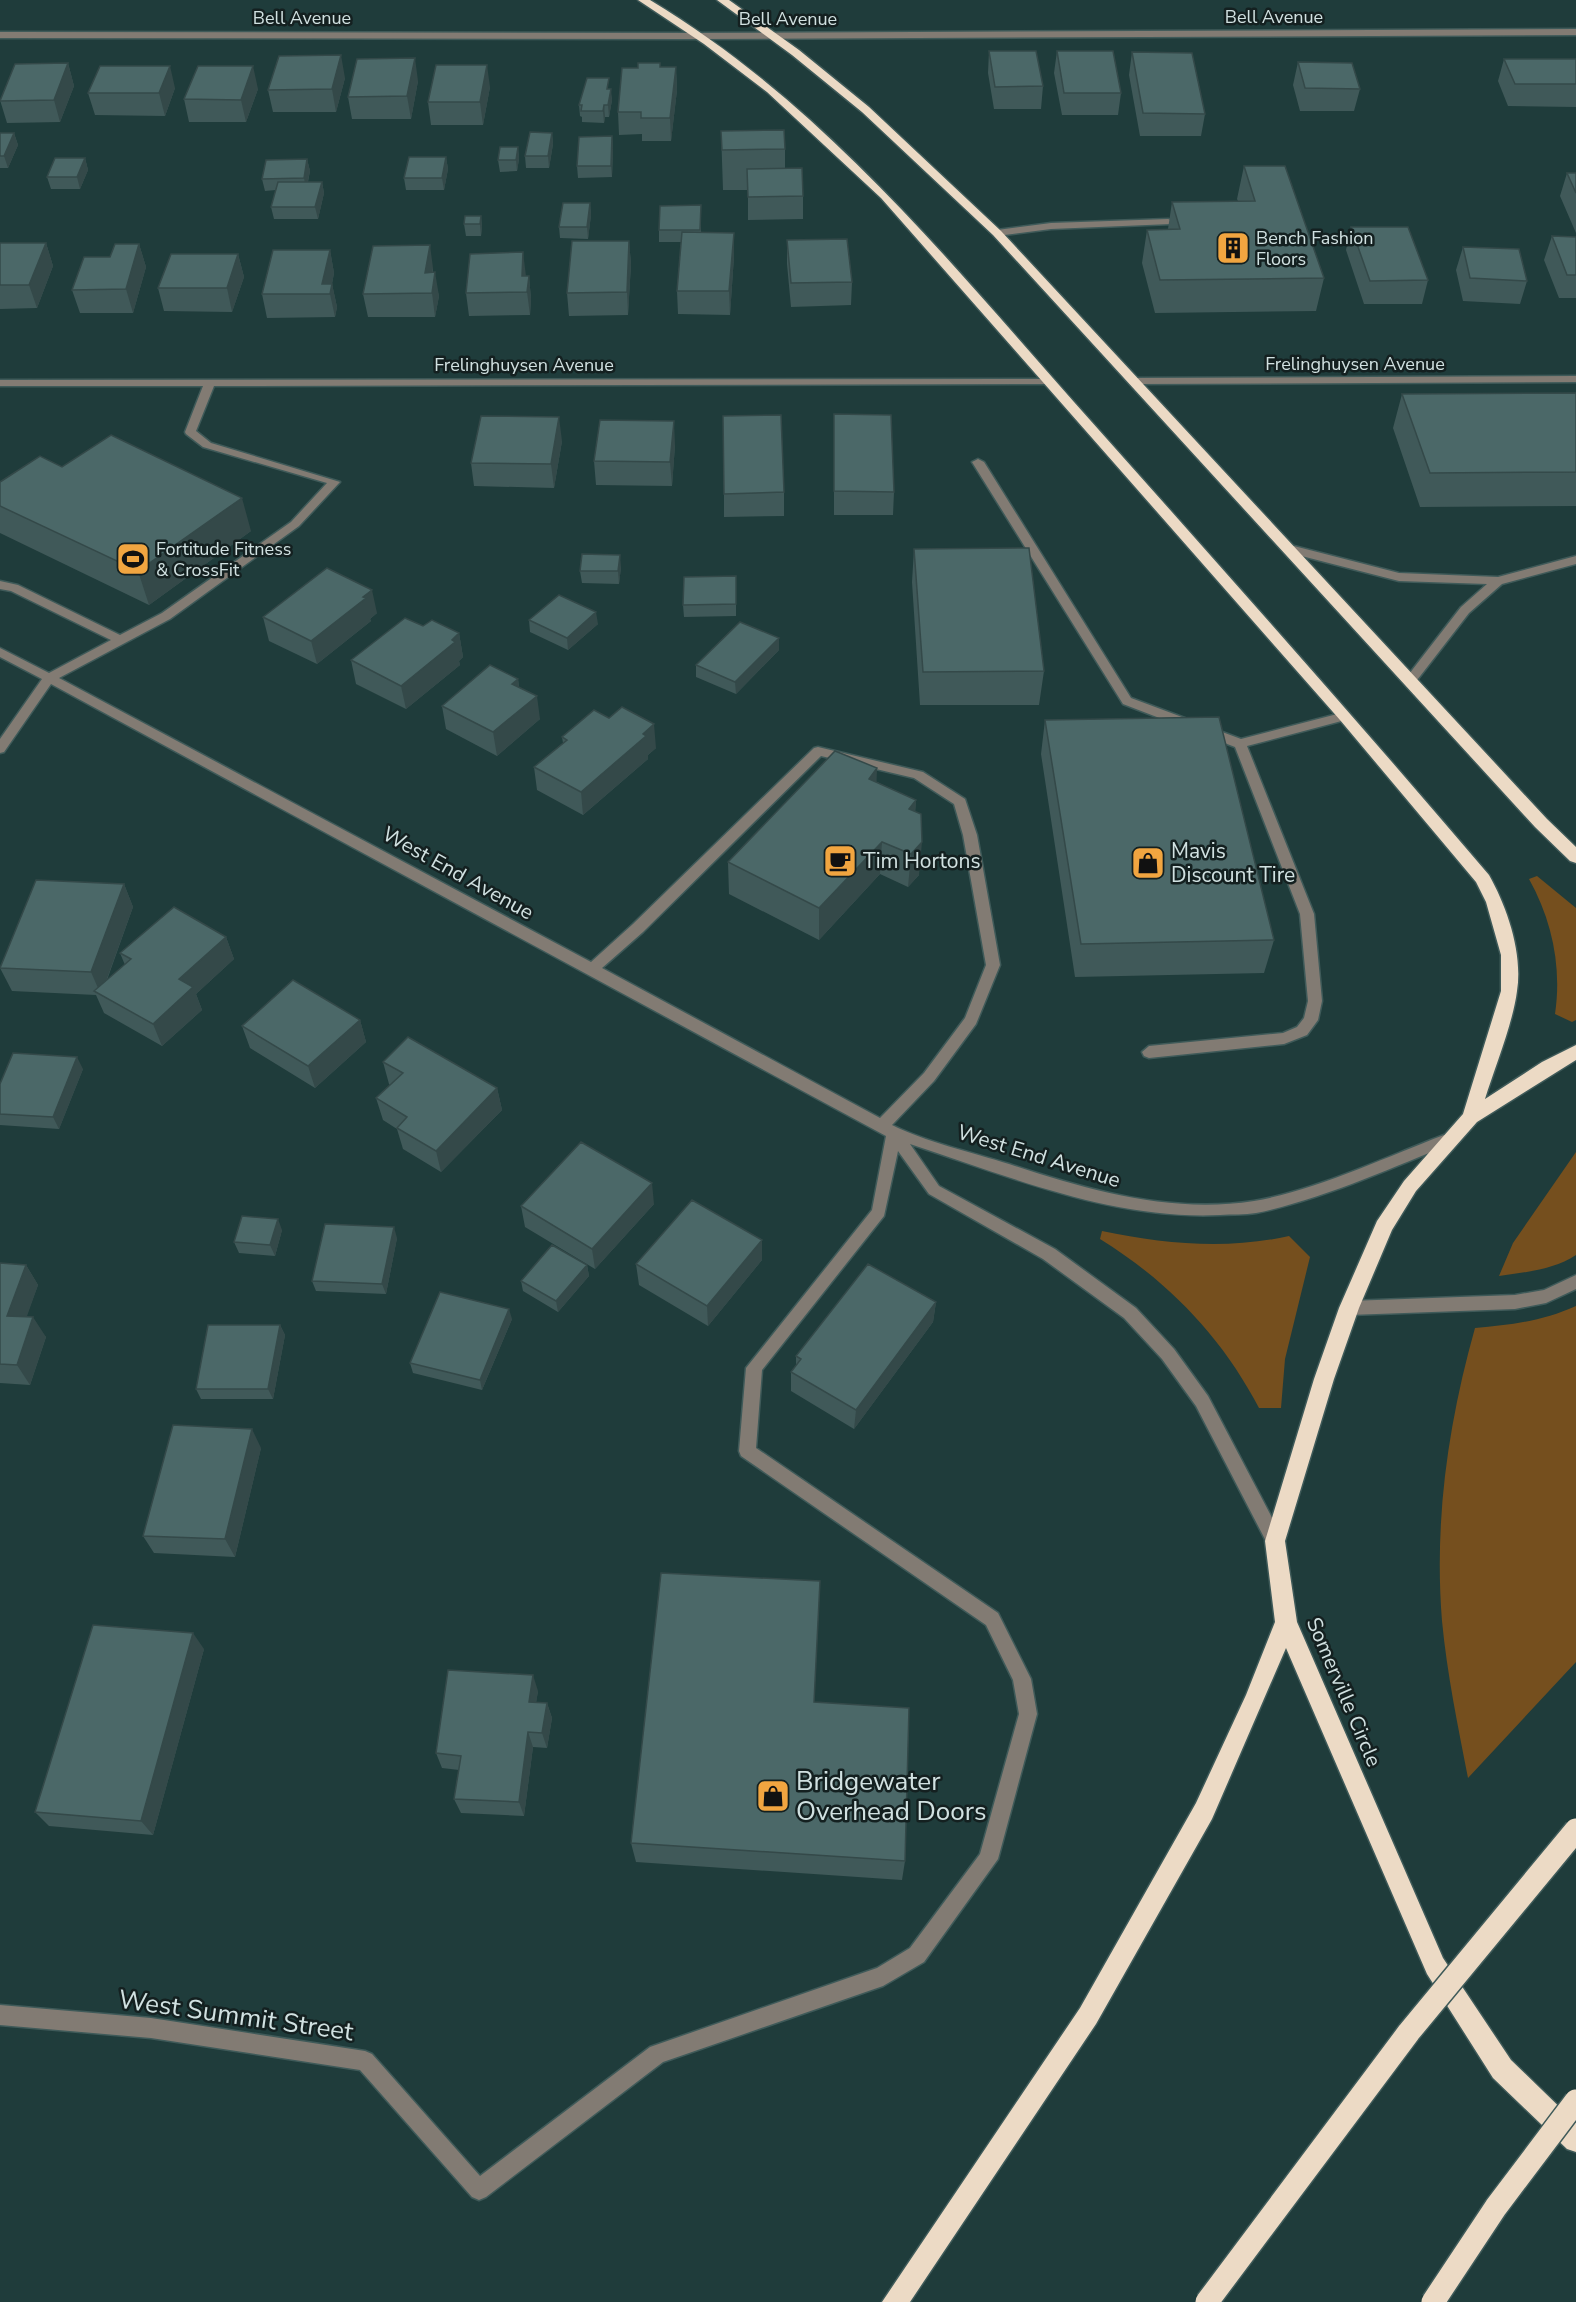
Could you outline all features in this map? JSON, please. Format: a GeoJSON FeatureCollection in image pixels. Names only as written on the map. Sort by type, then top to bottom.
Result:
{"type":"FeatureCollection","features":[{"type":"Feature","properties":{"kind":"highway"},"geometry":{"type":"LineString","coordinates":[[643,0],[697,36],[760,83],[843,154],[937,253],[1345,716],[1483,879],[1494,902],[1509,955],[1509,991],[1471,1117]]}},
{"type":"Feature","properties":{"kind":"highway"},"geometry":{"type":"LineString","coordinates":[[722,0],[774,36],[852,96],[923,158],[997,233],[1541,823],[1576,857]]}},
{"type":"Feature","properties":{"kind":"highway","name":"Somerville Circle"},"geometry":{"type":"LineString","coordinates":[[1576,1052],[1548,1066],[1471,1117],[1449,1139],[1410,1186],[1384,1226],[1349,1308],[1300,1455],[1275,1541],[1286,1622],[1435,1966],[1502,2069],[1576,2140]]}},
{"type":"Feature","properties":{"kind":"highway"},"geometry":{"type":"LineString","coordinates":[[896,2302],[1088,2016],[1204,1811],[1255,1700],[1286,1622]]}},
{"type":"Feature","properties":{"kind":"highway"},"geometry":{"type":"LineString","coordinates":[[1207,2302],[1410,2032],[1576,1830]]}},
{"type":"Feature","properties":{"kind":"highway"},"geometry":{"type":"LineString","coordinates":[[1433,2302],[1496,2207],[1576,2102]]}},
{"type":"Feature","properties":{"kind":"street","name":"Bell Avenue"},"geometry":{"type":"LineString","coordinates":[[0,35],[774,36],[1576,32]]}},
{"type":"Feature","properties":{"kind":"street"},"geometry":{"type":"LineString","coordinates":[[997,233],[1051,225],[1168,222]]}},
{"type":"Feature","properties":{"kind":"street","name":"Frelinghuysen Avenue"},"geometry":{"type":"LineString","coordinates":[[1135,381],[1576,379]]}},
{"type":"Feature","properties":{"kind":"street","name":"Frelinghuysen Avenue"},"geometry":{"type":"LineString","coordinates":[[0,383],[1049,381]]}},
{"type":"Feature","properties":{"kind":"street"},"geometry":{"type":"LineString","coordinates":[[0,749],[49,678],[166,616],[295,524],[334,482],[207,445],[190,432],[210,382]]}},
{"type":"Feature","properties":{"kind":"street"},"geometry":{"type":"LineString","coordinates":[[978,462],[1127,701],[1240,744],[1345,716]]}},
{"type":"Feature","properties":{"kind":"street"},"geometry":{"type":"LineString","coordinates":[[1290,549],[1399,577],[1498,581],[1576,560]]}},
{"type":"Feature","properties":{"kind":"street"},"geometry":{"type":"LineString","coordinates":[[1410,681],[1465,610],[1498,581]]}},
{"type":"Feature","properties":{"kind":"street"},"geometry":{"type":"LineString","coordinates":[[0,585],[14,588],[120,640]]}},
{"type":"Feature","properties":{"kind":"street","name":"West End Avenue"},"geometry":{"type":"LineString","coordinates":[[0,652],[888,1129],[1079,1193],[1128,1204],[1190,1210],[1254,1207],[1302,1195],[1449,1139]]}},
{"type":"Feature","properties":{"kind":"street"},"geometry":{"type":"LineString","coordinates":[[1149,1052],[1284,1038],[1302,1031],[1311,1020],[1315,1001],[1307,914],[1240,744]]}},
{"type":"Feature","properties":{"kind":"street"},"geometry":{"type":"LineString","coordinates":[[591,970],[638,928],[818,751],[918,775],[960,802],[970,835],[993,965],[971,1020],[888,1129]]}},
{"type":"Feature","properties":{"kind":"street","name":"West End Avenue"},"geometry":{"type":"LineString","coordinates":[[888,1129],[934,1190],[1049,1254],[1131,1313],[1168,1354],[1202,1401],[1275,1541]]}},
{"type":"Feature","properties":{"kind":"street","name":"West Summit Street"},"geometry":{"type":"LineString","coordinates":[[0,2015],[151,2028],[365,2061],[479,2190],[657,2054],[863,1984],[883,1976],[917,1955],[988,1859],[1028,1714],[1022,1679],[992,1619],[747,1451],[754,1368],[879,1212],[888,1129]]}},
{"type":"Feature","properties":{"kind":"street"},"geometry":{"type":"LineString","coordinates":[[1349,1308],[1515,1302],[1546,1296],[1576,1282]]}},
{"type":"Feature","properties":{"kind":"shaded area"},"geometry":{"type":"Polygon","coordinates":[[[1537,876],[1576,908],[1576,1020],[1572,1022],[1555,1014],[1557,979],[1553,944],[1544,911],[1529,879],[1537,876]]]}},
{"type":"Feature","properties":{"kind":"shaded area"},"geometry":{"type":"Polygon","coordinates":[[[1576,1152],[1576,1255],[1549,1267],[1499,1276],[1513,1243],[1576,1152]]]}},
{"type":"Feature","properties":{"kind":"shaded area"},"geometry":{"type":"Polygon","coordinates":[[[1102,1231],[1195,1244],[1242,1243],[1289,1236],[1310,1257],[1285,1359],[1281,1408],[1259,1408],[1244,1382],[1210,1334],[1170,1292],[1148,1273],[1100,1239],[1102,1231]]]}},
{"type":"Feature","properties":{"kind":"shaded area"},"geometry":{"type":"Polygon","coordinates":[[[1576,1306],[1576,1662],[1468,1778],[1447,1661],[1440,1584],[1445,1473],[1457,1400],[1475,1328],[1527,1322],[1576,1306]]]}},
{"type":"Feature","properties":{"kind":"building"},"geometry":{"type":"Polygon","coordinates":[[[989,51],[1036,51],[1043,86],[995,87],[989,51]]]}},
{"type":"Feature","properties":{"kind":"building"},"geometry":{"type":"Polygon","coordinates":[[[1057,51],[1113,51],[1121,93],[1064,93],[1057,51]]]}},
{"type":"Feature","properties":{"kind":"building"},"geometry":{"type":"Polygon","coordinates":[[[1132,52],[1192,53],[1205,114],[1143,113],[1132,52]]]}},
{"type":"Feature","properties":{"kind":"building"},"geometry":{"type":"Polygon","coordinates":[[[341,55],[332,89],[268,90],[279,56],[341,55]]]}},
{"type":"Feature","properties":{"kind":"building"},"geometry":{"type":"Polygon","coordinates":[[[415,58],[407,96],[348,97],[357,59],[415,58]]]}},
{"type":"Feature","properties":{"kind":"building"},"geometry":{"type":"Polygon","coordinates":[[[1504,59],[1576,59],[1576,84],[1515,84],[1504,59]]]}},
{"type":"Feature","properties":{"kind":"building"},"geometry":{"type":"Polygon","coordinates":[[[1298,62],[1352,63],[1360,89],[1305,88],[1298,62]]]}},
{"type":"Feature","properties":{"kind":"building"},"geometry":{"type":"Polygon","coordinates":[[[68,63],[54,100],[0,101],[15,64],[68,63]]]}},
{"type":"Feature","properties":{"kind":"building"},"geometry":{"type":"Polygon","coordinates":[[[638,63],[660,63],[660,67],[676,67],[670,118],[641,118],[641,112],[618,112],[622,68],[638,68],[638,63]]]}},
{"type":"Feature","properties":{"kind":"building"},"geometry":{"type":"Polygon","coordinates":[[[436,65],[487,65],[480,102],[428,102],[436,65]]]}},
{"type":"Feature","properties":{"kind":"building"},"geometry":{"type":"Polygon","coordinates":[[[100,66],[170,66],[159,93],[88,93],[100,66]]]}},
{"type":"Feature","properties":{"kind":"building"},"geometry":{"type":"Polygon","coordinates":[[[198,66],[253,66],[241,100],[184,99],[198,66]]]}},
{"type":"Feature","properties":{"kind":"building"},"geometry":{"type":"Polygon","coordinates":[[[587,78],[609,78],[607,89],[611,89],[608,105],[604,105],[603,111],[581,111],[582,105],[579,105],[587,78]]]}},
{"type":"Feature","properties":{"kind":"building"},"geometry":{"type":"Polygon","coordinates":[[[784,130],[785,149],[722,150],[721,131],[784,130]]]}},
{"type":"Feature","properties":{"kind":"building"},"geometry":{"type":"Polygon","coordinates":[[[530,132],[552,133],[548,156],[525,156],[530,132]]]}},
{"type":"Feature","properties":{"kind":"building"},"geometry":{"type":"Polygon","coordinates":[[[0,133],[14,133],[4,156],[0,156],[0,133]]]}},
{"type":"Feature","properties":{"kind":"building"},"geometry":{"type":"Polygon","coordinates":[[[612,136],[611,166],[577,166],[579,137],[612,136]]]}},
{"type":"Feature","properties":{"kind":"building"},"geometry":{"type":"Polygon","coordinates":[[[500,147],[518,147],[516,160],[498,160],[500,147]]]}},
{"type":"Feature","properties":{"kind":"building"},"geometry":{"type":"Polygon","coordinates":[[[409,157],[446,157],[442,178],[404,178],[409,157]]]}},
{"type":"Feature","properties":{"kind":"building"},"geometry":{"type":"Polygon","coordinates":[[[55,158],[85,158],[77,177],[47,177],[55,158]]]}},
{"type":"Feature","properties":{"kind":"building"},"geometry":{"type":"Polygon","coordinates":[[[307,159],[304,178],[262,179],[266,160],[307,159]]]}},
{"type":"Feature","properties":{"kind":"building"},"geometry":{"type":"Polygon","coordinates":[[[1244,166],[1285,166],[1324,278],[1160,280],[1147,230],[1180,229],[1172,202],[1255,201],[1244,166]]]}},
{"type":"Feature","properties":{"kind":"building"},"geometry":{"type":"Polygon","coordinates":[[[802,168],[803,196],[748,197],[747,169],[802,168]]]}},
{"type":"Feature","properties":{"kind":"building"},"geometry":{"type":"Polygon","coordinates":[[[1567,173],[1576,173],[1576,193],[1567,173]]]}},
{"type":"Feature","properties":{"kind":"building"},"geometry":{"type":"Polygon","coordinates":[[[278,182],[322,182],[315,207],[271,207],[278,182]]]}},
{"type":"Feature","properties":{"kind":"building"},"geometry":{"type":"Polygon","coordinates":[[[563,203],[590,203],[587,227],[559,227],[563,203]]]}},
{"type":"Feature","properties":{"kind":"building"},"geometry":{"type":"Polygon","coordinates":[[[701,205],[700,230],[659,230],[660,206],[701,205]]]}},
{"type":"Feature","properties":{"kind":"building"},"geometry":{"type":"Polygon","coordinates":[[[465,216],[481,216],[480,224],[464,224],[465,216]]]}},
{"type":"Feature","properties":{"kind":"building"},"geometry":{"type":"Polygon","coordinates":[[[1351,227],[1408,227],[1428,280],[1370,281],[1351,227]]]}},
{"type":"Feature","properties":{"kind":"building"},"geometry":{"type":"Polygon","coordinates":[[[682,232],[734,233],[729,291],[677,291],[682,232]]]}},
{"type":"Feature","properties":{"kind":"building"},"geometry":{"type":"Polygon","coordinates":[[[1552,236],[1576,237],[1576,275],[1567,275],[1552,236]]]}},
{"type":"Feature","properties":{"kind":"building"},"geometry":{"type":"Polygon","coordinates":[[[847,239],[852,282],[791,283],[787,240],[847,239]]]}},
{"type":"Feature","properties":{"kind":"building"},"geometry":{"type":"Polygon","coordinates":[[[572,241],[629,241],[627,292],[567,293],[572,241]]]}},
{"type":"Feature","properties":{"kind":"building"},"geometry":{"type":"Polygon","coordinates":[[[0,243],[46,243],[29,285],[0,285],[0,243]]]}},
{"type":"Feature","properties":{"kind":"building"},"geometry":{"type":"Polygon","coordinates":[[[115,244],[139,244],[126,289],[72,290],[84,257],[110,257],[115,244]]]}},
{"type":"Feature","properties":{"kind":"building"},"geometry":{"type":"Polygon","coordinates":[[[430,245],[425,273],[435,272],[432,293],[363,294],[373,246],[430,245]]]}},
{"type":"Feature","properties":{"kind":"building"},"geometry":{"type":"Polygon","coordinates":[[[1463,247],[1519,249],[1527,281],[1470,278],[1463,247]]]}},
{"type":"Feature","properties":{"kind":"building"},"geometry":{"type":"Polygon","coordinates":[[[273,250],[330,250],[322,284],[332,284],[330,294],[262,294],[273,250]]]}},
{"type":"Feature","properties":{"kind":"building"},"geometry":{"type":"Polygon","coordinates":[[[523,252],[522,276],[529,276],[527,292],[466,293],[470,254],[523,252]]]}},
{"type":"Feature","properties":{"kind":"building"},"geometry":{"type":"Polygon","coordinates":[[[171,254],[238,254],[227,288],[158,288],[171,254]]]}},
{"type":"Feature","properties":{"kind":"building"},"geometry":{"type":"Polygon","coordinates":[[[1576,393],[1576,472],[1430,473],[1402,394],[1576,393]]]}},
{"type":"Feature","properties":{"kind":"building"},"geometry":{"type":"Polygon","coordinates":[[[834,414],[891,415],[894,492],[834,491],[834,414]]]}},
{"type":"Feature","properties":{"kind":"building"},"geometry":{"type":"Polygon","coordinates":[[[781,415],[784,492],[724,494],[723,416],[781,415]]]}},
{"type":"Feature","properties":{"kind":"building"},"geometry":{"type":"Polygon","coordinates":[[[481,416],[559,417],[551,464],[471,463],[481,416]]]}},
{"type":"Feature","properties":{"kind":"building"},"geometry":{"type":"Polygon","coordinates":[[[600,420],[674,421],[670,462],[594,461],[600,420]]]}},
{"type":"Feature","properties":{"kind":"building"},"geometry":{"type":"Polygon","coordinates":[[[111,435],[242,498],[138,571],[0,506],[0,482],[40,456],[62,467],[111,435]]]}},
{"type":"Feature","properties":{"kind":"building"},"geometry":{"type":"Polygon","coordinates":[[[1029,548],[1044,671],[923,672],[914,549],[1029,548]]]}},
{"type":"Feature","properties":{"kind":"building"},"geometry":{"type":"Polygon","coordinates":[[[582,554],[620,555],[618,571],[580,571],[582,554]]]}},
{"type":"Feature","properties":{"kind":"building"},"geometry":{"type":"Polygon","coordinates":[[[327,568],[372,590],[363,597],[366,598],[311,641],[263,617],[327,568]]]}},
{"type":"Feature","properties":{"kind":"building"},"geometry":{"type":"Polygon","coordinates":[[[736,576],[736,604],[683,605],[684,577],[736,576]]]}},
{"type":"Feature","properties":{"kind":"building"},"geometry":{"type":"Polygon","coordinates":[[[559,595],[596,612],[567,638],[529,620],[559,595]]]}},
{"type":"Feature","properties":{"kind":"building"},"geometry":{"type":"Polygon","coordinates":[[[405,618],[423,626],[432,620],[459,633],[452,640],[455,642],[401,686],[351,660],[405,618]]]}},
{"type":"Feature","properties":{"kind":"building"},"geometry":{"type":"Polygon","coordinates":[[[740,622],[779,638],[735,682],[696,665],[740,622]]]}},
{"type":"Feature","properties":{"kind":"building"},"geometry":{"type":"Polygon","coordinates":[[[490,665],[518,679],[512,684],[537,696],[493,732],[442,706],[490,665]]]}},
{"type":"Feature","properties":{"kind":"building"},"geometry":{"type":"Polygon","coordinates":[[[622,707],[654,724],[643,734],[646,736],[581,792],[534,767],[567,740],[562,737],[594,710],[609,718],[622,707]]]}},
{"type":"Feature","properties":{"kind":"building","name":"Mavis Discount Tire"},"geometry":{"type":"Polygon","coordinates":[[[1219,717],[1274,940],[1081,944],[1045,720],[1219,717]]]}},
{"type":"Feature","properties":{"kind":"building","name":"Tim Hortons"},"geometry":{"type":"Polygon","coordinates":[[[835,751],[877,768],[869,779],[916,800],[909,809],[921,814],[922,842],[911,854],[882,842],[819,908],[728,862],[835,751]]]}},
{"type":"Feature","properties":{"kind":"building"},"geometry":{"type":"Polygon","coordinates":[[[36,880],[124,884],[91,972],[0,968],[36,880]]]}},
{"type":"Feature","properties":{"kind":"building"},"geometry":{"type":"Polygon","coordinates":[[[174,907],[226,937],[179,979],[193,987],[153,1024],[94,991],[131,959],[120,953],[174,907]]]}},
{"type":"Feature","properties":{"kind":"building"},"geometry":{"type":"Polygon","coordinates":[[[293,980],[360,1020],[308,1066],[242,1026],[293,980]]]}},
{"type":"Feature","properties":{"kind":"building"},"geometry":{"type":"Polygon","coordinates":[[[408,1037],[497,1088],[436,1151],[397,1128],[407,1117],[376,1098],[403,1073],[383,1062],[408,1037]]]}},
{"type":"Feature","properties":{"kind":"building"},"geometry":{"type":"Polygon","coordinates":[[[13,1053],[77,1057],[53,1117],[0,1114],[0,1084],[13,1053]]]}},
{"type":"Feature","properties":{"kind":"building"},"geometry":{"type":"Polygon","coordinates":[[[581,1142],[652,1183],[592,1249],[521,1206],[581,1142]]]}},
{"type":"Feature","properties":{"kind":"building"},"geometry":{"type":"Polygon","coordinates":[[[692,1200],[762,1240],[707,1306],[636,1264],[692,1200]]]}},
{"type":"Feature","properties":{"kind":"building"},"geometry":{"type":"Polygon","coordinates":[[[242,1216],[278,1219],[270,1245],[234,1242],[242,1216]]]}},
{"type":"Feature","properties":{"kind":"building"},"geometry":{"type":"Polygon","coordinates":[[[325,1224],[394,1227],[382,1284],[312,1281],[325,1224]]]}},
{"type":"Feature","properties":{"kind":"building"},"geometry":{"type":"Polygon","coordinates":[[[552,1245],[587,1265],[556,1301],[521,1281],[552,1245]]]}},
{"type":"Feature","properties":{"kind":"building"},"geometry":{"type":"Polygon","coordinates":[[[0,1263],[26,1265],[7,1316],[33,1317],[17,1365],[0,1364],[0,1263]]]}},
{"type":"Feature","properties":{"kind":"building"},"geometry":{"type":"Polygon","coordinates":[[[868,1264],[936,1302],[856,1410],[791,1372],[801,1359],[796,1356],[868,1264]]]}},
{"type":"Feature","properties":{"kind":"building"},"geometry":{"type":"Polygon","coordinates":[[[440,1292],[509,1309],[480,1380],[410,1363],[440,1292]]]}},
{"type":"Feature","properties":{"kind":"building"},"geometry":{"type":"Polygon","coordinates":[[[208,1325],[280,1325],[268,1389],[196,1389],[208,1325]]]}},
{"type":"Feature","properties":{"kind":"building"},"geometry":{"type":"Polygon","coordinates":[[[173,1425],[252,1429],[225,1539],[143,1536],[173,1425]]]}},
{"type":"Feature","properties":{"kind":"building","name":"Bridgewater Overhead Doors"},"geometry":{"type":"Polygon","coordinates":[[[661,1573],[820,1581],[814,1702],[909,1708],[905,1861],[631,1843],[661,1573]]]}},
{"type":"Feature","properties":{"kind":"building"},"geometry":{"type":"Polygon","coordinates":[[[93,1625],[193,1633],[141,1821],[35,1812],[93,1625]]]}},
{"type":"Feature","properties":{"kind":"building"},"geometry":{"type":"Polygon","coordinates":[[[448,1670],[533,1675],[529,1702],[547,1703],[542,1733],[528,1732],[519,1802],[454,1799],[461,1756],[436,1753],[448,1670]]]}},
{"type":"Feature","properties":{"kind":"place","name":"Bench Fashion Floors"},"geometry":{"type":"Point","coordinates":[1233,248]}},
{"type":"Feature","properties":{"kind":"place","name":"Fortitude Fitness & CrossFit"},"geometry":{"type":"Point","coordinates":[133,559]}},
{"type":"Feature","properties":{"kind":"place","name":"Tim Hortons"},"geometry":{"type":"Point","coordinates":[840,861]}},
{"type":"Feature","properties":{"kind":"place","name":"Mavis Discount Tire"},"geometry":{"type":"Point","coordinates":[1148,863]}},
{"type":"Feature","properties":{"kind":"place","name":"Bridgewater Overhead Doors"},"geometry":{"type":"Point","coordinates":[773,1796]}}]}
